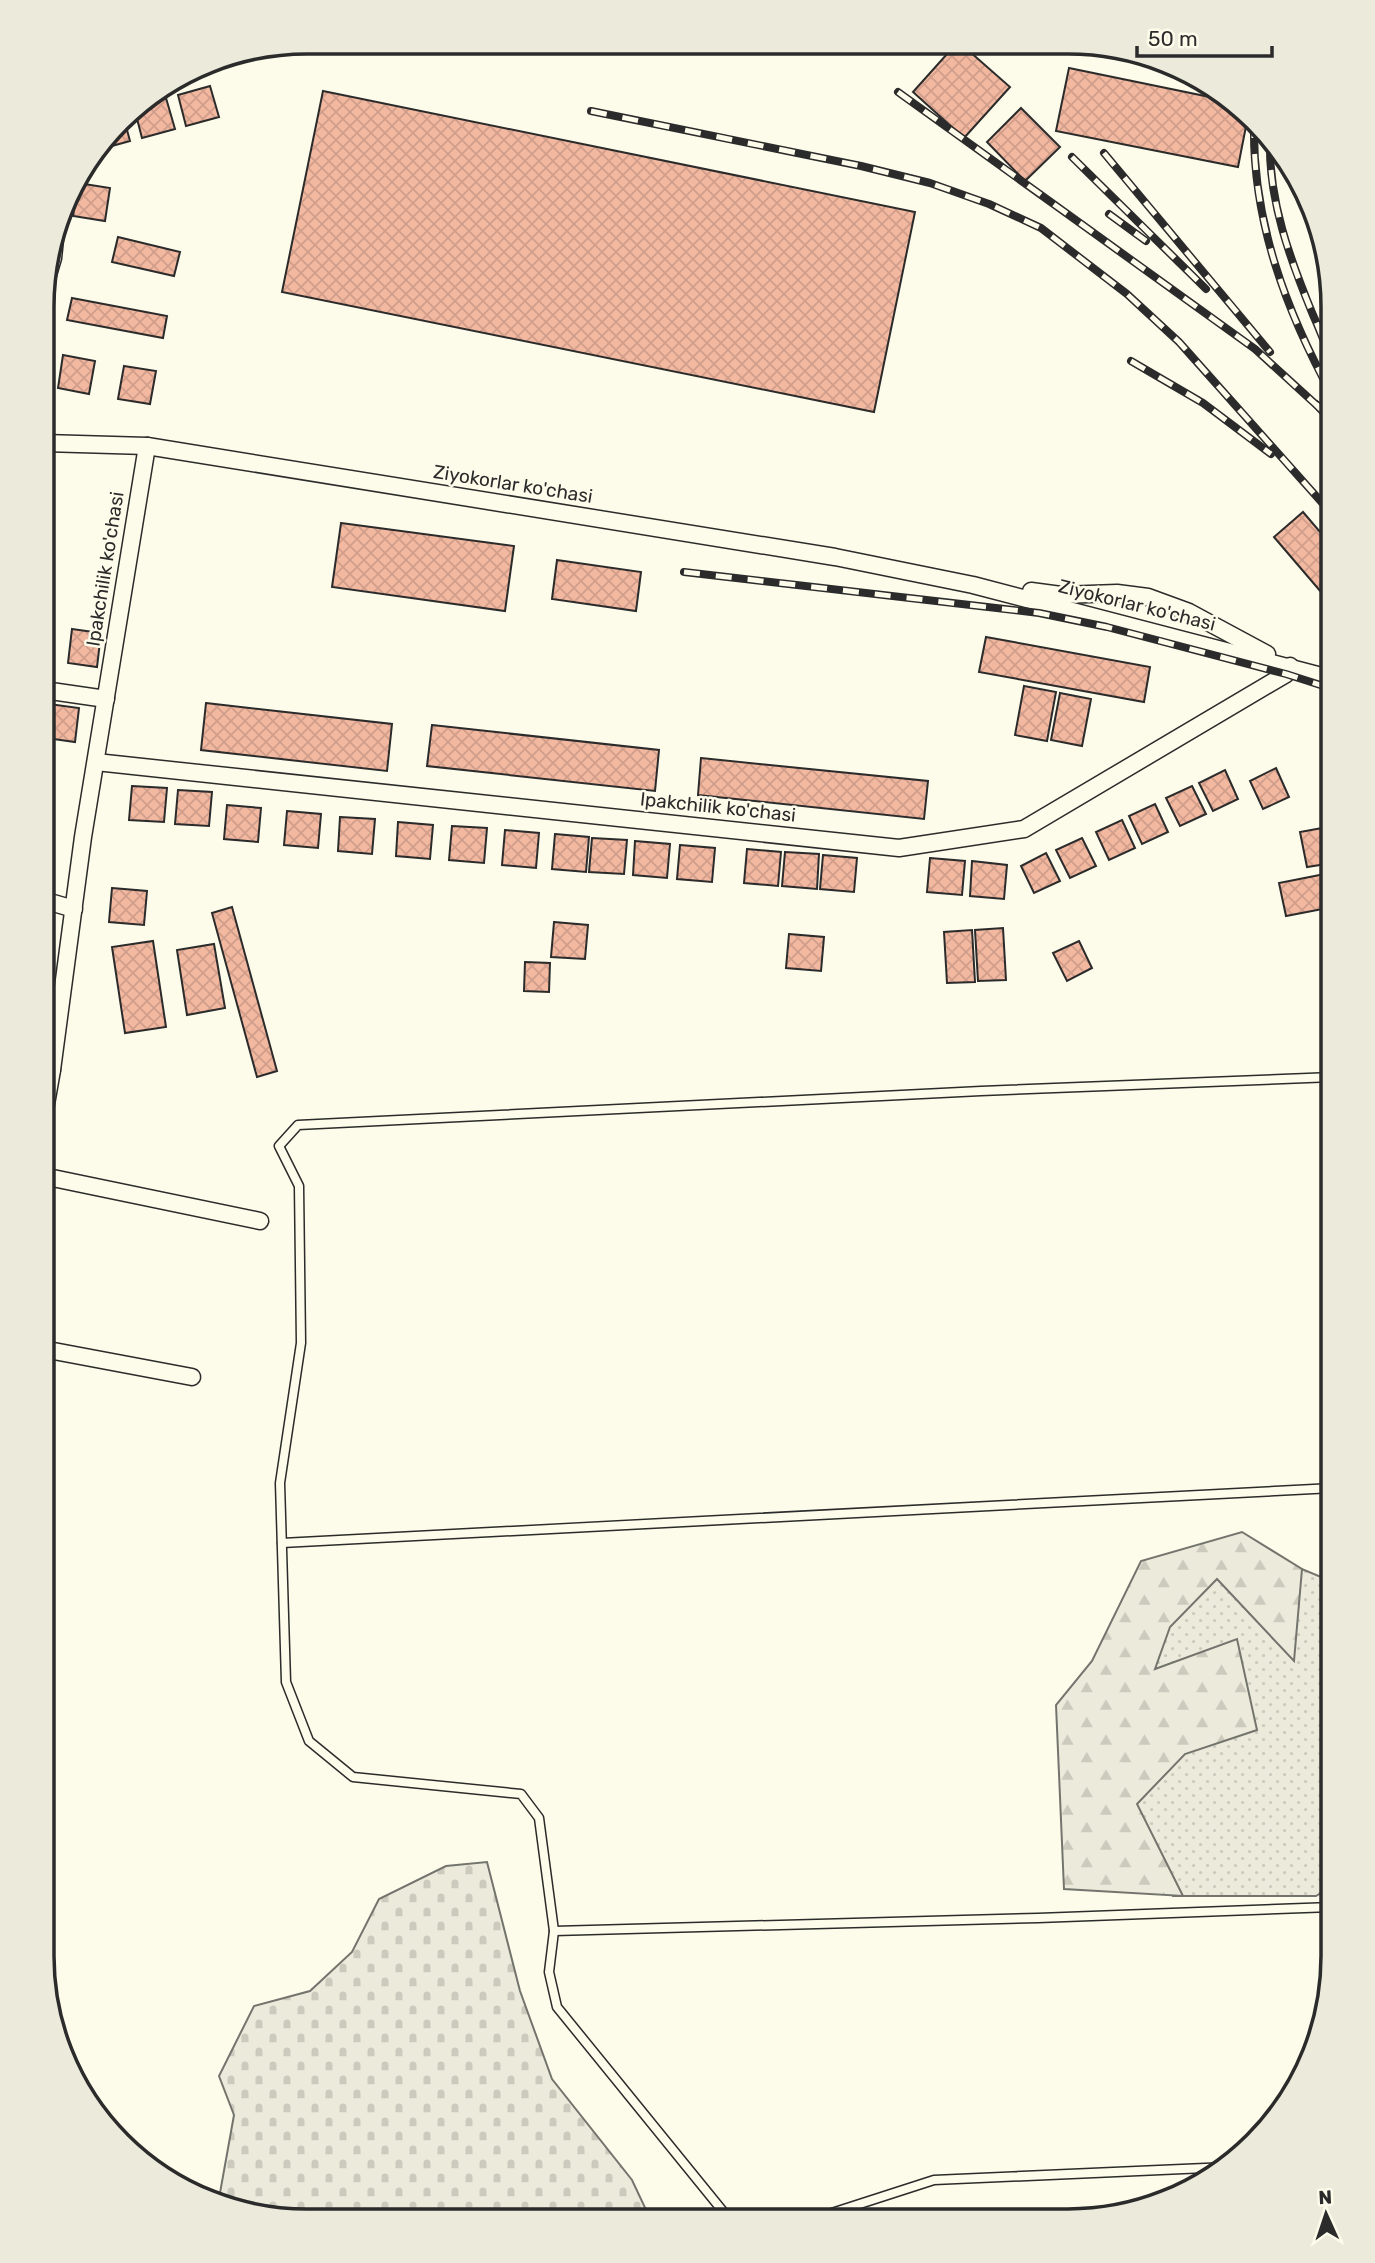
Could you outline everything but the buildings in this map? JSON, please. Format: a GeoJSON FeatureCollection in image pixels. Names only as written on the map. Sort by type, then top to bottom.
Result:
{"type":"FeatureCollection","features":[{"type":"Feature","properties":{"kind":"street","name":"Ziyokorlar ko'chasi"},"geometry":{"type":"LineString","coordinates":[[54,443],[147,446],[835,557],[973,585],[1321,675]]}},
{"type":"Feature","properties":{"kind":"street","name":"Ipakchilik ko'chasi"},"geometry":{"type":"LineString","coordinates":[[54,1033],[147,446]]}},
{"type":"Feature","properties":{"kind":"street","name":"Ziyokorlar ko'chasi"},"geometry":{"type":"LineString","coordinates":[[973,585],[1061,595],[1117,593],[1147,597],[1189,612],[1290,666]]}},
{"type":"Feature","properties":{"kind":"street","name":"Ipakchilik ko'chasi"},"geometry":{"type":"LineString","coordinates":[[96,762],[899,848],[1024,829],[1286,674],[1290,666]]}},
{"type":"Feature","properties":{"kind":"street"},"geometry":{"type":"LineString","coordinates":[[54,691],[106,699]]}},
{"type":"Feature","properties":{"kind":"street"},"geometry":{"type":"LineString","coordinates":[[54,903],[74,909]]}},
{"type":"Feature","properties":{"kind":"street"},"geometry":{"type":"LineString","coordinates":[[54,1178],[260,1221]]}},
{"type":"Feature","properties":{"kind":"street"},"geometry":{"type":"LineString","coordinates":[[54,1351],[192,1377]]}},
{"type":"Feature","properties":{"kind":"lane"},"geometry":{"type":"LineString","coordinates":[[721,2209],[557,2007],[549,1972],[554,1931],[539,1818],[522,1794],[354,1776],[309,1741],[286,1682],[280,1483],[301,1343],[299,1186],[279,1146],[298,1125],[1321,1077]]}},
{"type":"Feature","properties":{"kind":"lane"},"geometry":{"type":"LineString","coordinates":[[282,1543],[1321,1489]]}},
{"type":"Feature","properties":{"kind":"lane"},"geometry":{"type":"LineString","coordinates":[[554,1931],[1321,1907]]}},
{"type":"Feature","properties":{"kind":"lane"},"geometry":{"type":"LineString","coordinates":[[844,2209],[934,2180],[1206,2167]]}},
{"type":"Feature","properties":{"kind":"green space"},"geometry":{"type":"Polygon","coordinates":[[[1242,1532],[1302,1569],[1294,1661],[1217,1579],[1170,1627],[1155,1669],[1237,1639],[1257,1730],[1185,1754],[1137,1804],[1183,1896],[1064,1889],[1056,1705],[1092,1661],[1141,1561],[1242,1532]]]}},
{"type":"Feature","properties":{"kind":"green space"},"geometry":{"type":"Polygon","coordinates":[[[1222,1560],[1281,1624],[1302,1569],[1321,1577],[1321,1893],[1316,1896],[1173,1896],[1121,1803],[1140,1674],[1150,1627],[1222,1560]]]}},
{"type":"Feature","properties":{"kind":"green space"},"geometry":{"type":"Polygon","coordinates":[[[487,1862],[520,1991],[552,2079],[632,2180],[646,2209],[308,2209],[274,2207],[220,2193],[234,2115],[219,2076],[254,2006],[310,1991],[352,1952],[379,1899],[446,1866],[487,1862]]]}},
{"type":"Feature","properties":{"kind":"railway"},"geometry":{"type":"LineString","coordinates":[[898,92],[1255,349],[1321,409]]}},
{"type":"Feature","properties":{"kind":"railway"},"geometry":{"type":"LineString","coordinates":[[591,111],[861,166],[930,183],[989,204],[1041,228],[1127,294],[1179,342],[1321,502]]}},
{"type":"Feature","properties":{"kind":"railway"},"geometry":{"type":"LineString","coordinates":[[1254,137],[1259,195],[1275,264],[1301,332],[1321,374]]}},
{"type":"Feature","properties":{"kind":"railway"},"geometry":{"type":"LineString","coordinates":[[1104,153],[1270,352]]}},
{"type":"Feature","properties":{"kind":"railway"},"geometry":{"type":"LineString","coordinates":[[1270,156],[1282,229],[1321,334]]}},
{"type":"Feature","properties":{"kind":"railway"},"geometry":{"type":"LineString","coordinates":[[1072,157],[1206,289]]}},
{"type":"Feature","properties":{"kind":"railway"},"geometry":{"type":"LineString","coordinates":[[1109,214],[1146,241]]}},
{"type":"Feature","properties":{"kind":"railway"},"geometry":{"type":"LineString","coordinates":[[1131,361],[1203,403],[1271,454]]}},
{"type":"Feature","properties":{"kind":"railway"},"geometry":{"type":"LineString","coordinates":[[1316,404],[1321,410]]}},
{"type":"Feature","properties":{"kind":"railway"},"geometry":{"type":"LineString","coordinates":[[684,572],[1039,613],[1107,627],[1321,685]]}}]}
